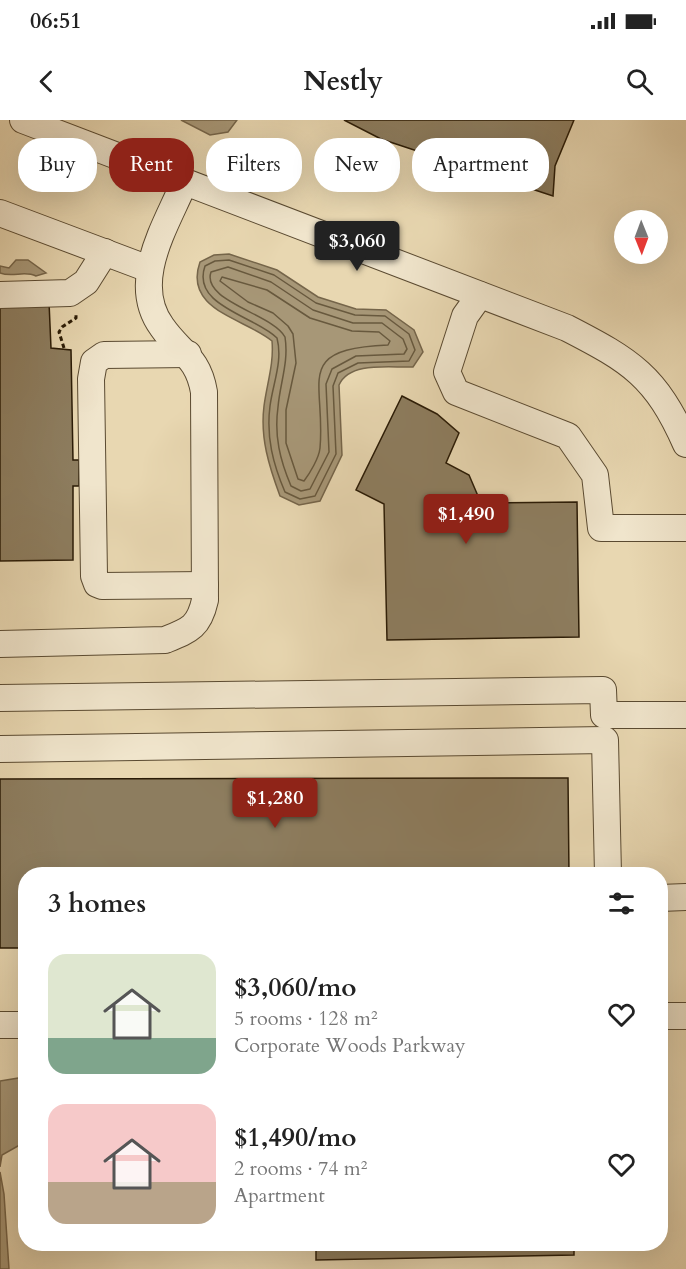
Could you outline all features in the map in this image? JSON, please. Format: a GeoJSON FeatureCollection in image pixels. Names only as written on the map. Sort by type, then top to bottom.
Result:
{"type":"FeatureCollection","features":[{"type":"Feature","properties":{"kind":"street"},"geometry":{"type":"LineString","coordinates":[[23,120],[58,127],[109,150]]}},
{"type":"Feature","properties":{"kind":"street"},"geometry":{"type":"LineString","coordinates":[[194,187],[567,328],[618,354],[636,368],[660,395],[686,444]]}},
{"type":"Feature","properties":{"kind":"street"},"geometry":{"type":"LineString","coordinates":[[0,644],[165,640],[187,631],[201,618],[205,585],[204,392],[201,374],[188,354],[161,327],[148,292],[149,269],[180,192]]}},
{"type":"Feature","properties":{"kind":"street"},"geometry":{"type":"LineString","coordinates":[[0,213],[149,269]]}},
{"type":"Feature","properties":{"kind":"street"},"geometry":{"type":"LineString","coordinates":[[0,295],[67,293],[86,282],[105,252]]}},
{"type":"Feature","properties":{"kind":"street"},"geometry":{"type":"LineString","coordinates":[[480,295],[465,316],[447,372],[456,393],[568,436],[595,475],[601,528],[686,528]]}},
{"type":"Feature","properties":{"kind":"street"},"geometry":{"type":"LineString","coordinates":[[188,354],[104,355],[94,362],[91,379],[94,576],[97,584],[102,586],[205,585]]}},
{"type":"Feature","properties":{"kind":"street"},"geometry":{"type":"LineString","coordinates":[[0,698],[603,690],[608,867]]}},
{"type":"Feature","properties":{"kind":"street"},"geometry":{"type":"LineString","coordinates":[[0,749],[604,728],[686,715]]}},
{"type":"Feature","properties":{"kind":"street"},"geometry":{"type":"LineString","coordinates":[[668,898],[686,897]]}},
{"type":"Feature","properties":{"kind":"street"},"geometry":{"type":"LineString","coordinates":[[668,1016],[686,1016]]}},
{"type":"Feature","properties":{"kind":"street"},"geometry":{"type":"LineString","coordinates":[[0,1025],[18,1025]]}},
{"type":"Feature","properties":{"kind":"path"},"geometry":{"type":"LineString","coordinates":[[64,348],[59,332],[62,327],[76,318],[67,293]]}},
{"type":"Feature","properties":{"kind":"water"},"geometry":{"type":"Polygon","coordinates":[[[181,120],[237,120],[228,132],[210,135],[181,120]]]}},
{"type":"Feature","properties":{"kind":"water"},"geometry":{"type":"Polygon","coordinates":[[[229,254],[277,270],[318,297],[356,309],[386,310],[414,330],[423,352],[413,367],[372,367],[352,372],[344,377],[339,385],[342,455],[320,501],[299,505],[280,496],[272,474],[264,441],[263,418],[271,366],[272,341],[219,311],[200,291],[197,278],[200,262],[214,255],[229,254]]]}},
{"type":"Feature","properties":{"kind":"water"},"geometry":{"type":"Polygon","coordinates":[[[16,260],[28,260],[46,273],[36,276],[0,273],[0,266],[9,268],[16,260]]]}},
{"type":"Feature","properties":{"kind":"water"},"geometry":{"type":"Polygon","coordinates":[[[18,1078],[18,1146],[2,1155],[0,1167],[0,1081],[18,1078]]]}},
{"type":"Feature","properties":{"kind":"water"},"geometry":{"type":"Polygon","coordinates":[[[0,1172],[4,1194],[9,1269],[0,1269],[0,1172]]]}},
{"type":"Feature","properties":{"kind":"building"},"geometry":{"type":"Polygon","coordinates":[[[344,120],[574,120],[555,166],[553,196],[541,192],[549,192],[549,138],[412,138],[412,149],[400,145],[400,138],[379,138],[344,120]]]}},
{"type":"Feature","properties":{"kind":"building"},"geometry":{"type":"Polygon","coordinates":[[[49,302],[51,348],[71,350],[73,460],[79,460],[79,486],[73,486],[73,560],[0,561],[0,304],[49,302]]]}},
{"type":"Feature","properties":{"kind":"building"},"geometry":{"type":"Polygon","coordinates":[[[402,396],[437,414],[459,433],[446,463],[469,475],[481,503],[577,502],[579,637],[387,640],[384,504],[356,490],[402,396]]]}},
{"type":"Feature","properties":{"kind":"building"},"geometry":{"type":"Polygon","coordinates":[[[568,778],[569,867],[18,867],[18,948],[0,948],[0,779],[568,778]]]}},
{"type":"Feature","properties":{"kind":"building"},"geometry":{"type":"Polygon","coordinates":[[[316,1251],[574,1251],[574,1255],[316,1260],[316,1251]]]}}]}
